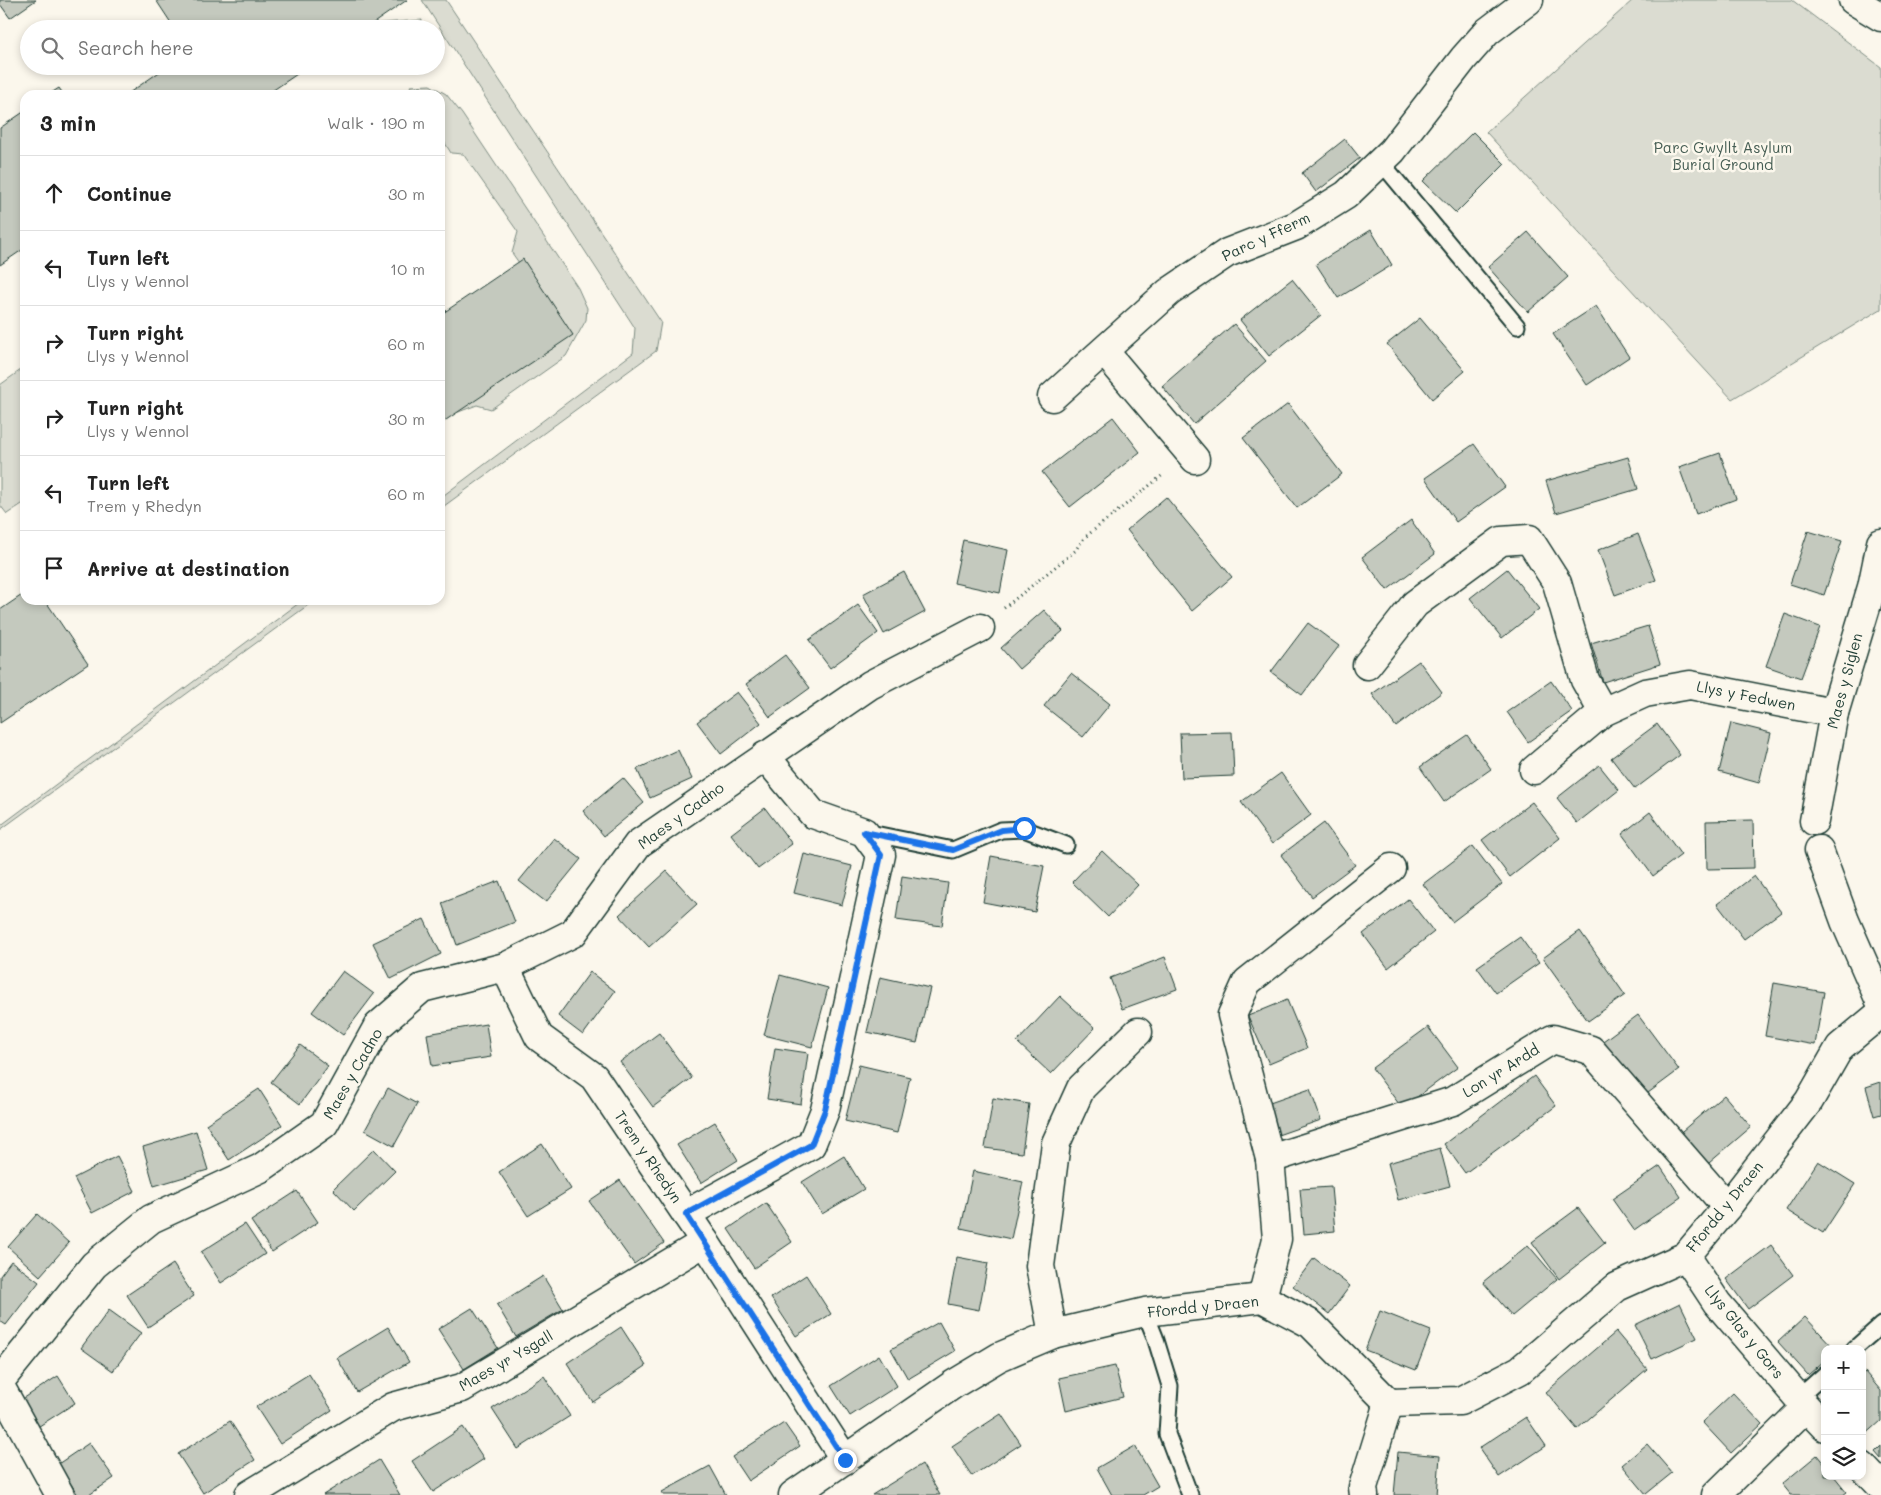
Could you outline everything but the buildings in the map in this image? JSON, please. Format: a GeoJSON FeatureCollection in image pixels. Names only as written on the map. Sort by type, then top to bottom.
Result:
{"type":"FeatureCollection","features":[{"type":"Feature","properties":{"kind":"street","name":"Parc y Fferm"},"geometry":{"type":"LineString","coordinates":[[1052,397],[1169,292],[1227,253],[1296,226],[1346,194],[1392,151],[1464,58],[1487,32],[1529,0]]}},
{"type":"Feature","properties":{"kind":"street"},"geometry":{"type":"LineString","coordinates":[[1853,0],[1881,18]]}},
{"type":"Feature","properties":{"kind":"street"},"geometry":{"type":"LineString","coordinates":[[1104,351],[1194,459]]}},
{"type":"Feature","properties":{"kind":"street"},"geometry":{"type":"LineString","coordinates":[[1367,665],[1415,604],[1501,541],[1528,539],[1557,583],[1585,680],[1603,712]]}},
{"type":"Feature","properties":{"kind":"street","name":"Maes y Siglen"},"geometry":{"type":"LineString","coordinates":[[1814,821],[1834,713],[1876,588],[1881,542]]}},
{"type":"Feature","properties":{"kind":"street","name":"Maes y Cadno"},"geometry":{"type":"LineString","coordinates":[[0,1381],[94,1266],[151,1219],[261,1168],[324,1124],[378,1026],[422,988],[505,967],[573,933],[638,844],[870,685],[980,628]]}},
{"type":"Feature","properties":{"kind":"street","name":"Llys y Fedwen"},"geometry":{"type":"LineString","coordinates":[[1534,770],[1603,712],[1645,693],[1690,685],[1834,713]]}},
{"type":"Feature","properties":{"kind":"street"},"geometry":{"type":"LineString","coordinates":[[686,1214],[811,1145],[825,1110],[881,855],[864,832],[813,814],[765,756]]}},
{"type":"Feature","properties":{"kind":"street"},"geometry":{"type":"LineString","coordinates":[[1818,850],[1845,921],[1881,1003]]}},
{"type":"Feature","properties":{"kind":"street"},"geometry":{"type":"LineString","coordinates":[[1262,1298],[1276,1239],[1270,1159],[1232,1015],[1247,982],[1390,868]]}},
{"type":"Feature","properties":{"kind":"street","name":"Trem y Rhedyn"},"geometry":{"type":"LineString","coordinates":[[505,967],[539,1037],[594,1076],[705,1242],[845,1460]]}},
{"type":"Feature","properties":{"kind":"street","name":"Ffordd y Draen"},"geometry":{"type":"LineString","coordinates":[[793,1495],[954,1384],[1000,1358],[1053,1334],[1145,1312],[1262,1298],[1311,1324],[1389,1403],[1460,1401],[1520,1370],[1616,1286],[1686,1256],[1727,1208],[1809,1102],[1840,1047],[1881,1013]]}},
{"type":"Feature","properties":{"kind":"street"},"geometry":{"type":"LineString","coordinates":[[1053,1334],[1040,1266],[1056,1143],[1081,1088],[1138,1032]]}},
{"type":"Feature","properties":{"kind":"street","name":"Lon yr Ardd"},"geometry":{"type":"LineString","coordinates":[[1270,1159],[1453,1101],[1553,1039],[1591,1050],[1727,1208]]}},
{"type":"Feature","properties":{"kind":"street","name":"Maes yr Ysgall"},"geometry":{"type":"LineString","coordinates":[[249,1495],[393,1408],[462,1388],[705,1242]]}},
{"type":"Feature","properties":{"kind":"street","name":"Llys Glas y Gors"},"geometry":{"type":"LineString","coordinates":[[1686,1256],[1717,1303],[1821,1423]]}},
{"type":"Feature","properties":{"kind":"street"},"geometry":{"type":"LineString","coordinates":[[0,1386],[60,1495]]}},
{"type":"Feature","properties":{"kind":"street"},"geometry":{"type":"LineString","coordinates":[[1716,1495],[1802,1402]]}},
{"type":"Feature","properties":{"kind":"street"},"geometry":{"type":"LineString","coordinates":[[1364,1495],[1363,1487],[1389,1403]]}},
{"type":"Feature","properties":{"kind":"street"},"geometry":{"type":"LineString","coordinates":[[1866,1470],[1881,1486]]}},
{"type":"Feature","properties":{"kind":"lane"},"geometry":{"type":"LineString","coordinates":[[1381,162],[1517,326]]}},
{"type":"Feature","properties":{"kind":"lane"},"geometry":{"type":"LineString","coordinates":[[864,832],[953,850],[1002,830],[1024,828],[1066,845]]}},
{"type":"Feature","properties":{"kind":"lane"},"geometry":{"type":"LineString","coordinates":[[1145,1312],[1170,1386],[1167,1434],[1190,1495]]}},
{"type":"Feature","properties":{"kind":"lane"},"geometry":{"type":"LineString","coordinates":[[1858,1345],[1881,1325]]}},
{"type":"Feature","properties":{"kind":"lane"},"geometry":{"type":"LineString","coordinates":[[1802,1402],[1821,1379]]}},
{"type":"Feature","properties":{"kind":"path"},"geometry":{"type":"LineString","coordinates":[[980,628],[1075,551],[1084,538],[1164,474]]}},
{"type":"Feature","properties":{"kind":"green space"},"geometry":{"type":"Polygon","coordinates":[[[422,0],[446,0],[661,322],[656,351],[445,505],[445,494],[633,353],[635,328],[445,35],[445,20],[435,20],[422,0]]]}},
{"type":"Feature","properties":{"kind":"green space","name":"Parc Gwyllt Asylum Burial Ground"},"geometry":{"type":"Polygon","coordinates":[[[1633,0],[1792,0],[1881,67],[1881,309],[1732,399],[1486,132],[1633,0]]]}},
{"type":"Feature","properties":{"kind":"green space"},"geometry":{"type":"Polygon","coordinates":[[[430,85],[439,90],[412,90],[410,86],[430,85]]]}},
{"type":"Feature","properties":{"kind":"green space"},"geometry":{"type":"Polygon","coordinates":[[[445,93],[462,114],[578,288],[587,308],[586,320],[566,356],[491,409],[477,405],[445,417],[565,328],[512,253],[518,232],[463,154],[451,153],[445,143],[445,93]]]}},
{"type":"Feature","properties":{"kind":"green space"},"geometry":{"type":"Polygon","coordinates":[[[20,371],[20,505],[7,514],[0,505],[0,385],[20,371]]]}},
{"type":"Feature","properties":{"kind":"green space"},"geometry":{"type":"Polygon","coordinates":[[[296,605],[308,605],[0,830],[0,826],[296,605]]]}},
{"type":"Feature","properties":{"kind":"route"},"geometry":{"type":"LineString","coordinates":[[845,1460],[686,1214],[811,1145],[825,1110],[881,855],[864,832],[953,850],[1002,830],[1024,828]]}}]}
